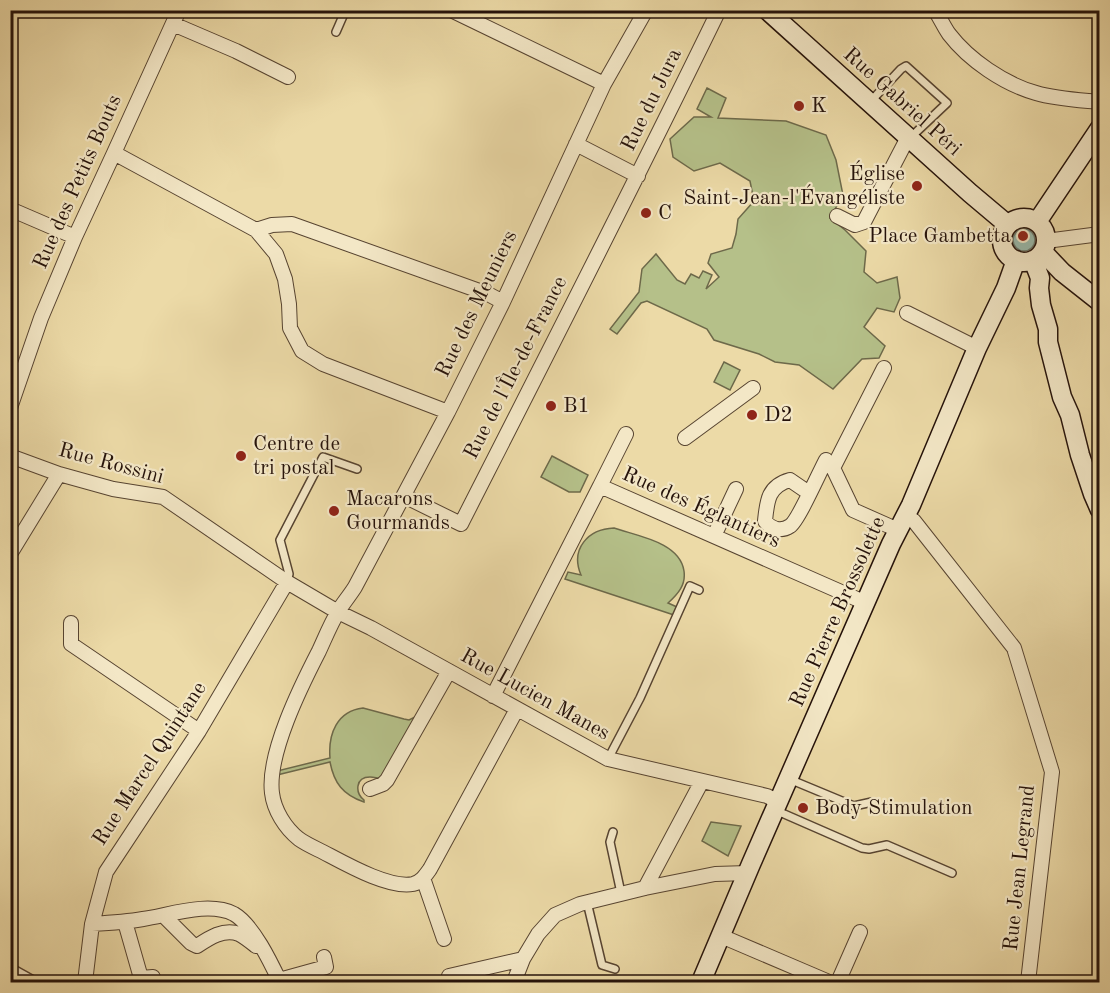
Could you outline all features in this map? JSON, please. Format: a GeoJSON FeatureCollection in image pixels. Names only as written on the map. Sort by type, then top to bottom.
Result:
{"type":"FeatureCollection","features":[{"type":"Feature","properties":{"kind":"street"},"geometry":{"type":"LineString","coordinates":[[451,10],[604,84]]}},
{"type":"Feature","properties":{"kind":"street","name":"Rue des Meuniers"},"geometry":{"type":"LineString","coordinates":[[423,878],[413,884],[399,884],[381,879],[356,870],[299,839],[276,812],[270,778],[279,744],[298,693],[338,612],[355,587],[448,412],[503,302],[604,84],[645,10]]}},
{"type":"Feature","properties":{"kind":"street","name":"Rue du Jura"},"geometry":{"type":"LineString","coordinates":[[638,176],[719,10]]}},
{"type":"Feature","properties":{"kind":"street","name":"Rue Gabriel Péri"},"geometry":{"type":"LineString","coordinates":[[767,10],[978,201],[1008,225]]}},
{"type":"Feature","properties":{"kind":"street"},"geometry":{"type":"LineString","coordinates":[[940,11],[948,33],[968,56],[991,72],[1035,93],[1100,102]]}},
{"type":"Feature","properties":{"kind":"street"},"geometry":{"type":"LineString","coordinates":[[176,17],[288,77]]}},
{"type":"Feature","properties":{"kind":"street","name":"Rue des Petits Bouts"},"geometry":{"type":"LineString","coordinates":[[10,408],[41,318],[75,237],[176,17]]}},
{"type":"Feature","properties":{"kind":"street"},"geometry":{"type":"LineString","coordinates":[[1037,222],[1100,128]]}},
{"type":"Feature","properties":{"kind":"street"},"geometry":{"type":"LineString","coordinates":[[837,216],[855,225],[864,222],[909,139]]}},
{"type":"Feature","properties":{"kind":"street"},"geometry":{"type":"LineString","coordinates":[[576,144],[638,176]]}},
{"type":"Feature","properties":{"kind":"street"},"geometry":{"type":"LineString","coordinates":[[114,153],[256,230],[276,254],[285,279],[290,328],[302,351],[323,364],[448,412]]}},
{"type":"Feature","properties":{"kind":"street","name":"Rue de l'Île-de-France"},"geometry":{"type":"LineString","coordinates":[[404,496],[461,524],[638,176]]}},
{"type":"Feature","properties":{"kind":"street"},"geometry":{"type":"LineString","coordinates":[[10,209],[75,237]]}},
{"type":"Feature","properties":{"kind":"street"},"geometry":{"type":"LineString","coordinates":[[1100,234],[1035,253],[1007,253],[1002,242],[1008,225],[1019,218],[1031,219],[1044,230],[1035,253],[1040,278],[1041,305],[1048,329],[1048,342],[1083,465],[1100,510]]}},
{"type":"Feature","properties":{"kind":"street"},"geometry":{"type":"LineString","coordinates":[[256,230],[272,225],[292,224],[488,294],[503,302]]}},
{"type":"Feature","properties":{"kind":"street"},"geometry":{"type":"LineString","coordinates":[[1035,253],[1100,302]]}},
{"type":"Feature","properties":{"kind":"street","name":"Rue Pierre Brossolette"},"geometry":{"type":"LineString","coordinates":[[701,982],[866,603],[911,506],[977,348],[1006,288],[1035,253]]}},
{"type":"Feature","properties":{"kind":"street"},"geometry":{"type":"LineString","coordinates":[[907,313],[977,348]]}},
{"type":"Feature","properties":{"kind":"street"},"geometry":{"type":"LineString","coordinates":[[833,468],[884,368]]}},
{"type":"Feature","properties":{"kind":"street"},"geometry":{"type":"LineString","coordinates":[[685,438],[753,388]]}},
{"type":"Feature","properties":{"kind":"street"},"geometry":{"type":"LineString","coordinates":[[600,486],[626,434]]}},
{"type":"Feature","properties":{"kind":"street","name":"Rue Rossini"},"geometry":{"type":"LineString","coordinates":[[10,456],[59,474],[112,489],[163,497],[287,582]]}},
{"type":"Feature","properties":{"kind":"street"},"geometry":{"type":"LineString","coordinates":[[809,493],[826,460],[833,468],[853,510],[902,523]]}},
{"type":"Feature","properties":{"kind":"street"},"geometry":{"type":"LineString","coordinates":[[10,554],[59,474]]}},
{"type":"Feature","properties":{"kind":"street","name":"Rue des Églantiers"},"geometry":{"type":"LineString","coordinates":[[493,696],[600,486],[866,603]]}},
{"type":"Feature","properties":{"kind":"street"},"geometry":{"type":"LineString","coordinates":[[714,536],[736,489]]}},
{"type":"Feature","properties":{"kind":"street","name":"Rue Jean Legrand"},"geometry":{"type":"LineString","coordinates":[[902,523],[914,521],[1014,648],[1052,772],[1028,982]]}},
{"type":"Feature","properties":{"kind":"street","name":"Rue Lucien Manes"},"geometry":{"type":"LineString","coordinates":[[287,582],[608,759],[767,796],[777,806]]}},
{"type":"Feature","properties":{"kind":"street","name":"Rue Marcel Quintane"},"geometry":{"type":"LineString","coordinates":[[86,982],[92,924],[106,872],[199,731],[287,582]]}},
{"type":"Feature","properties":{"kind":"street"},"geometry":{"type":"LineString","coordinates":[[71,623],[71,644],[199,731]]}},
{"type":"Feature","properties":{"kind":"street"},"geometry":{"type":"LineString","coordinates":[[370,789],[387,780],[449,671]]}},
{"type":"Feature","properties":{"kind":"street"},"geometry":{"type":"LineString","coordinates":[[444,939],[423,878],[517,709]]}},
{"type":"Feature","properties":{"kind":"street"},"geometry":{"type":"LineString","coordinates":[[645,888],[702,781]]}},
{"type":"Feature","properties":{"kind":"street"},"geometry":{"type":"LineString","coordinates":[[514,982],[523,959],[538,934],[555,915],[587,902],[621,893],[716,874],[748,873]]}},
{"type":"Feature","properties":{"kind":"street"},"geometry":{"type":"LineString","coordinates":[[92,924],[125,922],[203,908],[221,909],[235,915],[246,925],[266,953],[279,981],[326,966],[324,957]]}},
{"type":"Feature","properties":{"kind":"street"},"geometry":{"type":"LineString","coordinates":[[164,916],[191,944],[197,946],[222,932],[238,934],[266,953]]}},
{"type":"Feature","properties":{"kind":"street"},"geometry":{"type":"LineString","coordinates":[[125,922],[141,978],[153,976]]}},
{"type":"Feature","properties":{"kind":"street"},"geometry":{"type":"LineString","coordinates":[[838,982],[860,932]]}},
{"type":"Feature","properties":{"kind":"street"},"geometry":{"type":"LineString","coordinates":[[721,936],[829,982]]}},
{"type":"Feature","properties":{"kind":"street"},"geometry":{"type":"LineString","coordinates":[[451,982],[449,976],[523,959]]}},
{"type":"Feature","properties":{"kind":"lane"},"geometry":{"type":"LineString","coordinates":[[332,10],[343,16],[336,32]]}},
{"type":"Feature","properties":{"kind":"lane"},"geometry":{"type":"LineString","coordinates":[[869,103],[901,69],[906,66],[914,73],[946,103],[909,139]]}},
{"type":"Feature","properties":{"kind":"lane"},"geometry":{"type":"LineString","coordinates":[[287,582],[289,574],[280,540],[323,457],[357,469]]}},
{"type":"Feature","properties":{"kind":"lane"},"geometry":{"type":"LineString","coordinates":[[608,759],[640,698],[690,586],[699,590]]}},
{"type":"Feature","properties":{"kind":"lane"},"geometry":{"type":"LineString","coordinates":[[789,779],[854,806],[872,802]]}},
{"type":"Feature","properties":{"kind":"lane"},"geometry":{"type":"LineString","coordinates":[[777,806],[862,848],[869,849],[887,845],[952,873]]}},
{"type":"Feature","properties":{"kind":"lane"},"geometry":{"type":"LineString","coordinates":[[613,832],[610,842],[621,893]]}},
{"type":"Feature","properties":{"kind":"lane"},"geometry":{"type":"LineString","coordinates":[[587,902],[602,965],[615,969]]}},
{"type":"Feature","properties":{"kind":"lane"},"geometry":{"type":"LineString","coordinates":[[10,967],[37,982]]}},
{"type":"Feature","properties":{"kind":"green space"},"geometry":{"type":"Polygon","coordinates":[[[707,88],[726,98],[718,118],[786,121],[826,135],[836,160],[843,195],[830,218],[866,251],[864,272],[877,283],[897,277],[900,298],[894,312],[877,308],[864,327],[885,346],[879,358],[862,359],[833,389],[799,365],[775,362],[759,354],[714,340],[707,329],[647,301],[641,303],[617,334],[610,329],[639,292],[642,269],[656,254],[677,280],[685,284],[691,274],[699,278],[703,271],[712,275],[706,289],[719,277],[708,263],[711,254],[732,248],[738,219],[754,201],[750,181],[720,163],[694,171],[673,157],[670,139],[694,117],[711,117],[697,109],[707,88]]]}},
{"type":"Feature","properties":{"kind":"green space"},"geometry":{"type":"Polygon","coordinates":[[[724,362],[740,370],[730,390],[714,382],[724,362]]]}},
{"type":"Feature","properties":{"kind":"green space"},"geometry":{"type":"Polygon","coordinates":[[[552,456],[588,475],[580,492],[569,492],[541,477],[552,456]]]}},
{"type":"Feature","properties":{"kind":"green space"},"geometry":{"type":"Polygon","coordinates":[[[614,528],[656,542],[675,553],[681,561],[684,571],[682,585],[668,603],[677,607],[674,615],[565,579],[568,572],[581,575],[578,557],[580,549],[589,536],[614,528]]]}},
{"type":"Feature","properties":{"kind":"green space"},"geometry":{"type":"Polygon","coordinates":[[[363,708],[409,720],[415,717],[385,777],[370,777],[359,782],[358,790],[364,802],[345,792],[334,776],[330,762],[277,775],[277,771],[330,758],[331,740],[336,725],[347,714],[363,708]]]}},
{"type":"Feature","properties":{"kind":"green space"},"geometry":{"type":"Polygon","coordinates":[[[711,822],[741,826],[728,856],[702,841],[711,822]]]}},
{"type":"Feature","properties":{"kind":"shaded area"},"geometry":{"type":"Polygon","coordinates":[[[1024,229],[1032,232],[1035,240],[1032,248],[1024,251],[1016,248],[1013,240],[1016,232],[1024,229]]]}},
{"type":"Feature","properties":{"kind":"place","name":"K"},"geometry":{"type":"Point","coordinates":[799,106]}},
{"type":"Feature","properties":{"kind":"place","name":"Église Saint-Jean-l'Évangéliste"},"geometry":{"type":"Point","coordinates":[917,186]}},
{"type":"Feature","properties":{"kind":"place","name":"C"},"geometry":{"type":"Point","coordinates":[646,213]}},
{"type":"Feature","properties":{"kind":"place","name":"Place Gambetta"},"geometry":{"type":"Point","coordinates":[1023,236]}},
{"type":"Feature","properties":{"kind":"place","name":"B1"},"geometry":{"type":"Point","coordinates":[551,406]}},
{"type":"Feature","properties":{"kind":"place","name":"D2"},"geometry":{"type":"Point","coordinates":[752,415]}},
{"type":"Feature","properties":{"kind":"place","name":"Centre de tri postal"},"geometry":{"type":"Point","coordinates":[241,456]}},
{"type":"Feature","properties":{"kind":"place","name":"Macarons Gourmands"},"geometry":{"type":"Point","coordinates":[334,511]}},
{"type":"Feature","properties":{"kind":"place","name":"Body Stimulation"},"geometry":{"type":"Point","coordinates":[803,808]}}]}
